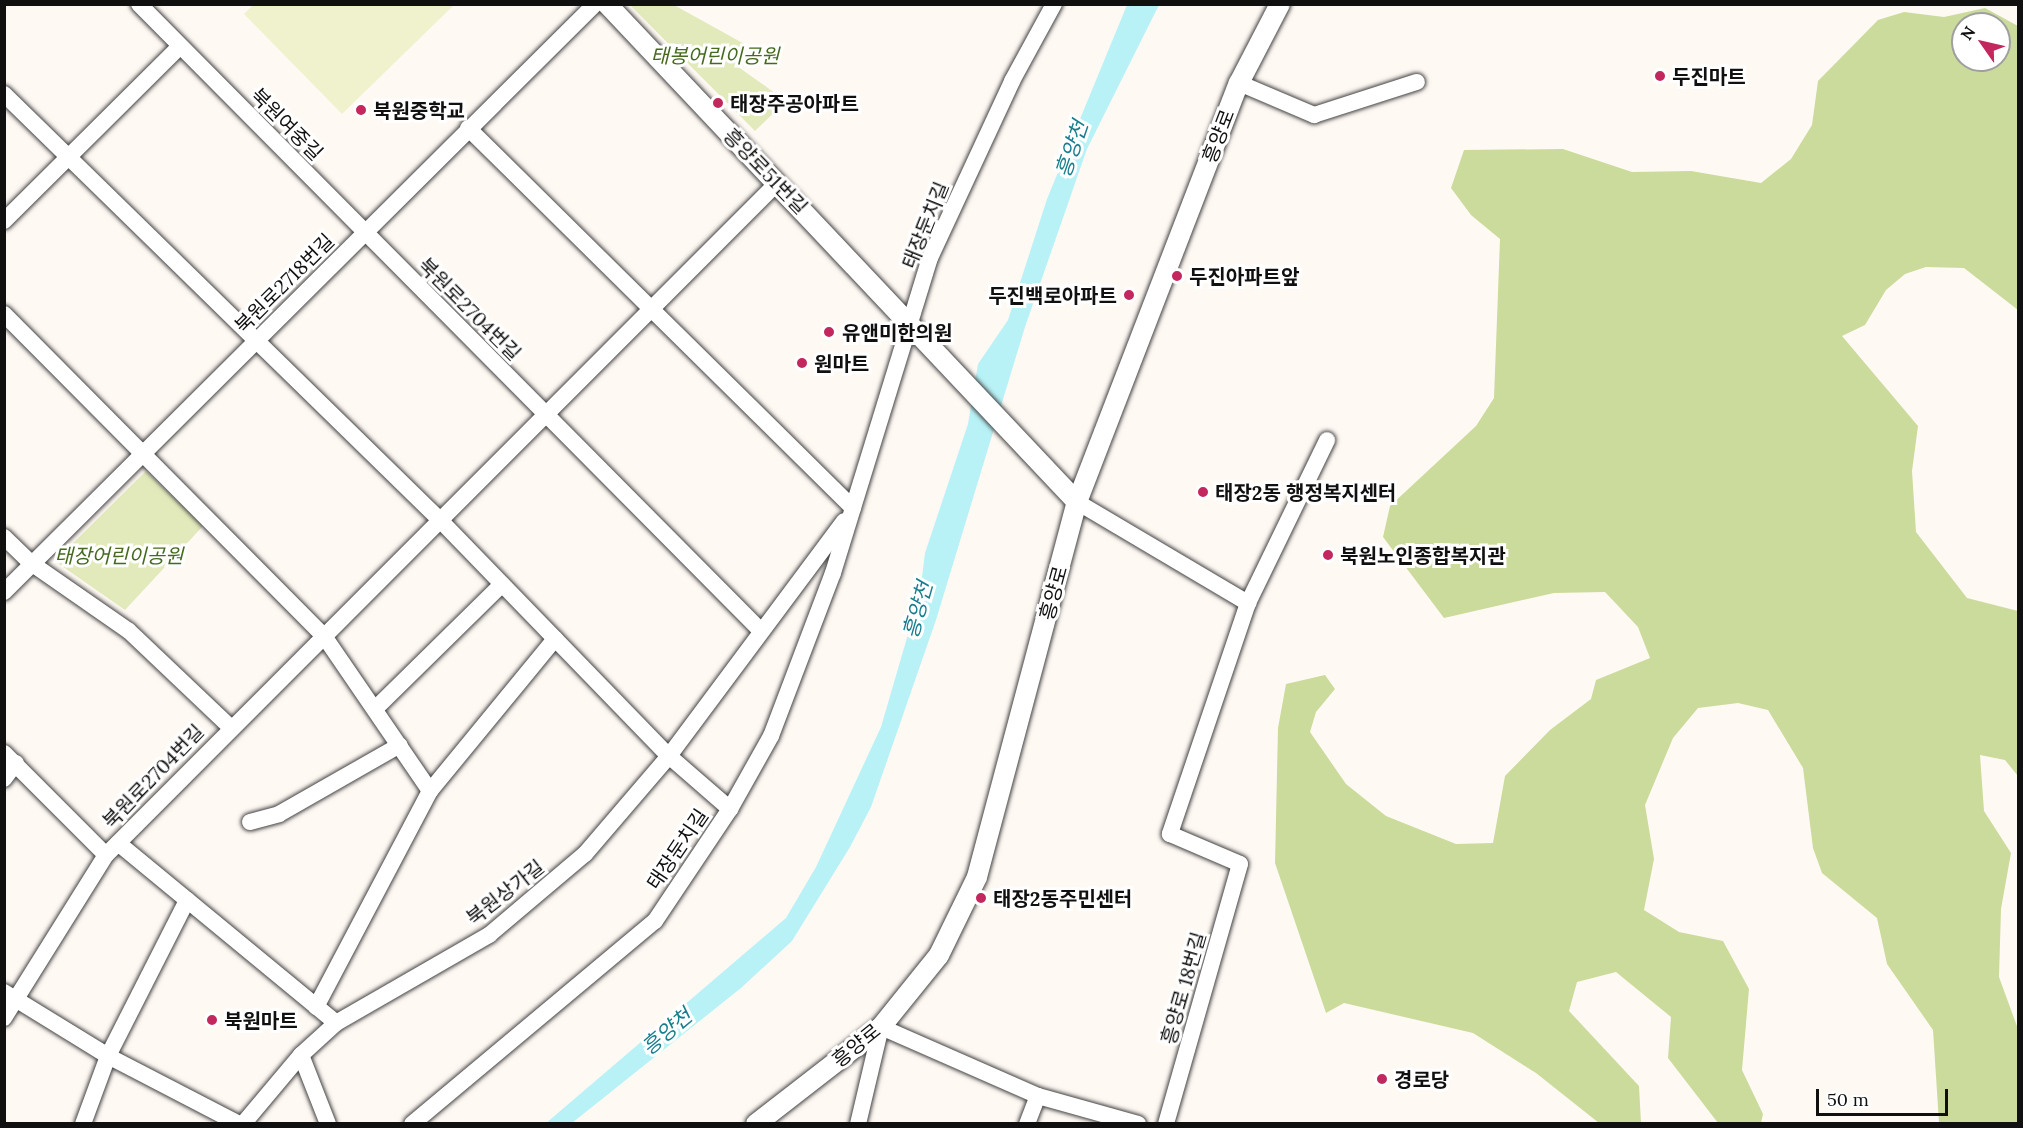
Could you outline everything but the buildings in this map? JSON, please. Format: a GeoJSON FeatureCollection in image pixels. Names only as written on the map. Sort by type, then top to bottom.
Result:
{"type":"FeatureCollection","features":[{"type":"Feature","properties":{"kind":"street","name":"북원여중길"},"geometry":{"type":"LineString","coordinates":[[139,4],[364,232]]}},
{"type":"Feature","properties":{"kind":"street","name":"북원로2718번길"},"geometry":{"type":"LineString","coordinates":[[4,592],[31,563],[144,456],[364,232],[594,4]]}},
{"type":"Feature","properties":{"kind":"street","name":"흥양로51번길"},"geometry":{"type":"LineString","coordinates":[[607,4],[1077,502]]}},
{"type":"Feature","properties":{"kind":"street","name":"태장둔치길"},"geometry":{"type":"LineString","coordinates":[[412,1124],[655,921],[730,808],[771,736],[918,331],[930,258],[1012,81],[1054,4]]}},
{"type":"Feature","properties":{"kind":"street","name":"흥양로"},"geometry":{"type":"LineString","coordinates":[[756,1124],[881,1027],[939,955],[977,877],[1077,502],[1239,83],[1280,4]]}},
{"type":"Feature","properties":{"kind":"street"},"geometry":{"type":"LineString","coordinates":[[4,221],[180,46]]}},
{"type":"Feature","properties":{"kind":"street"},"geometry":{"type":"LineString","coordinates":[[1239,83],[1314,115],[1417,82]]}},
{"type":"Feature","properties":{"kind":"street"},"geometry":{"type":"LineString","coordinates":[[4,94],[255,342],[440,520],[669,756],[730,808]]}},
{"type":"Feature","properties":{"kind":"street"},"geometry":{"type":"LineString","coordinates":[[468,128],[653,305],[853,508]]}},
{"type":"Feature","properties":{"kind":"street","name":"북원로2704번길"},"geometry":{"type":"LineString","coordinates":[[4,1018],[10,996],[112,849],[230,727],[777,183]]}},
{"type":"Feature","properties":{"kind":"street","name":"북원로2704번길"},"geometry":{"type":"LineString","coordinates":[[364,232],[546,415]]}},
{"type":"Feature","properties":{"kind":"street"},"geometry":{"type":"LineString","coordinates":[[4,314],[324,636],[430,791]]}},
{"type":"Feature","properties":{"kind":"street"},"geometry":{"type":"LineString","coordinates":[[546,415],[761,631]]}},
{"type":"Feature","properties":{"kind":"street"},"geometry":{"type":"LineString","coordinates":[[1077,502],[1248,603],[1328,440]]}},
{"type":"Feature","properties":{"kind":"street","name":"북원상가길"},"geometry":{"type":"LineString","coordinates":[[243,1124],[301,1055],[336,1023],[489,935],[585,854],[669,756],[853,508]]}},
{"type":"Feature","properties":{"kind":"street"},"geometry":{"type":"LineString","coordinates":[[4,537],[31,563]]}},
{"type":"Feature","properties":{"kind":"street","name":"북원로2704번길"},"geometry":{"type":"LineString","coordinates":[[31,563],[129,631],[230,727]]}},
{"type":"Feature","properties":{"kind":"street"},"geometry":{"type":"LineString","coordinates":[[375,709],[502,585]]}},
{"type":"Feature","properties":{"kind":"street","name":"흥양로 18번길"},"geometry":{"type":"LineString","coordinates":[[1166,1124],[1240,864],[1170,834],[1248,603]]}},
{"type":"Feature","properties":{"kind":"street"},"geometry":{"type":"LineString","coordinates":[[316,1007],[430,791],[555,639]]}},
{"type":"Feature","properties":{"kind":"street"},"geometry":{"type":"LineString","coordinates":[[250,822],[279,814],[400,745]]}},
{"type":"Feature","properties":{"kind":"street"},"geometry":{"type":"LineString","coordinates":[[4,779],[10,758]]}},
{"type":"Feature","properties":{"kind":"street","name":"북원로2704번길"},"geometry":{"type":"LineString","coordinates":[[10,758],[112,849]]}},
{"type":"Feature","properties":{"kind":"street"},"geometry":{"type":"LineString","coordinates":[[112,849],[187,900],[336,1023]]}},
{"type":"Feature","properties":{"kind":"street"},"geometry":{"type":"LineString","coordinates":[[83,1124],[108,1056],[187,900]]}},
{"type":"Feature","properties":{"kind":"street"},"geometry":{"type":"LineString","coordinates":[[10,996],[108,1056],[238,1124]]}},
{"type":"Feature","properties":{"kind":"street"},"geometry":{"type":"LineString","coordinates":[[858,1124],[881,1027],[1038,1096],[1138,1124]]}},
{"type":"Feature","properties":{"kind":"street"},"geometry":{"type":"LineString","coordinates":[[301,1055],[328,1124]]}},
{"type":"Feature","properties":{"kind":"street"},"geometry":{"type":"LineString","coordinates":[[1027,1124],[1038,1096]]}},
{"type":"Feature","properties":{"kind":"green space"},"geometry":{"type":"Polygon","coordinates":[[[254,4],[454,5],[342,114],[244,14],[254,4]]]}},
{"type":"Feature","properties":{"kind":"green space","name":"태봉어린이공원"},"geometry":{"type":"Polygon","coordinates":[[[630,5],[674,5],[748,46],[737,66],[786,101],[755,131],[630,5]]]}},
{"type":"Feature","properties":{"kind":"green space"},"geometry":{"type":"Polygon","coordinates":[[[1985,8],[1992,12],[1967,12],[1985,8]]]}},
{"type":"Feature","properties":{"kind":"green space"},"geometry":{"type":"Polygon","coordinates":[[[1904,12],[1944,17],[1951,15],[1951,72],[2011,72],[2011,22],[2018,26],[2018,310],[1964,268],[1926,267],[1905,274],[1886,290],[1865,325],[1842,336],[1918,426],[1912,471],[1916,532],[1967,598],[2018,611],[2018,776],[2005,760],[1980,755],[1984,811],[2011,853],[2001,909],[1999,977],[2018,1029],[2018,1123],[1939,1123],[1933,1030],[1887,964],[1877,918],[1822,873],[1813,848],[1803,768],[1768,710],[1738,703],[1698,708],[1673,738],[1645,805],[1654,859],[1644,910],[1679,932],[1723,941],[1749,989],[1742,1070],[1763,1114],[1761,1123],[1718,1123],[1668,1058],[1671,1017],[1616,972],[1577,982],[1569,1011],[1639,1086],[1641,1123],[1599,1123],[1536,1073],[1473,1033],[1344,1003],[1326,1013],[1275,863],[1278,728],[1286,684],[1325,675],[1335,689],[1316,712],[1310,732],[1346,784],[1386,816],[1456,844],[1493,843],[1505,776],[1550,730],[1591,699],[1596,680],[1650,658],[1638,627],[1605,592],[1554,593],[1444,618],[1383,537],[1390,506],[1476,426],[1494,398],[1500,239],[1471,215],[1451,188],[1464,150],[1563,149],[1632,172],[1691,171],[1761,183],[1791,159],[1812,125],[1818,81],[1878,20],[1904,12]]]}},
{"type":"Feature","properties":{"kind":"green space","name":"태장어린이공원"},"geometry":{"type":"Polygon","coordinates":[[[146,471],[203,526],[125,610],[59,564],[60,556],[146,471]]]}},
{"type":"Feature","properties":{"kind":"water","name":"흥양천"},"geometry":{"type":"Polygon","coordinates":[[[1127,5],[1159,5],[1087,149],[1025,327],[936,620],[871,807],[850,847],[792,941],[741,988],[572,1123],[545,1124],[786,918],[816,867],[881,727],[920,593],[925,553],[968,424],[978,364],[1008,320],[1047,199],[1127,5]]]}},
{"type":"Feature","properties":{"kind":"place","name":"두진마트"},"geometry":{"type":"Point","coordinates":[1660,76]}},
{"type":"Feature","properties":{"kind":"place","name":"태장주공아파트"},"geometry":{"type":"Point","coordinates":[718,103]}},
{"type":"Feature","properties":{"kind":"place","name":"북원중학교"},"geometry":{"type":"Point","coordinates":[361,110]}},
{"type":"Feature","properties":{"kind":"place","name":"두진아파트앞"},"geometry":{"type":"Point","coordinates":[1177,276]}},
{"type":"Feature","properties":{"kind":"place","name":"두진백로아파트"},"geometry":{"type":"Point","coordinates":[1129,295]}},
{"type":"Feature","properties":{"kind":"place","name":"유앤미한의원"},"geometry":{"type":"Point","coordinates":[829,332]}},
{"type":"Feature","properties":{"kind":"place","name":"원마트"},"geometry":{"type":"Point","coordinates":[802,363]}},
{"type":"Feature","properties":{"kind":"place","name":"태장2동 행정복지센터"},"geometry":{"type":"Point","coordinates":[1203,492]}},
{"type":"Feature","properties":{"kind":"place","name":"북원노인종합복지관"},"geometry":{"type":"Point","coordinates":[1328,555]}},
{"type":"Feature","properties":{"kind":"place","name":"태장2동주민센터"},"geometry":{"type":"Point","coordinates":[981,898]}},
{"type":"Feature","properties":{"kind":"place","name":"북원마트"},"geometry":{"type":"Point","coordinates":[212,1020]}},
{"type":"Feature","properties":{"kind":"place","name":"경로당"},"geometry":{"type":"Point","coordinates":[1382,1079]}}]}
